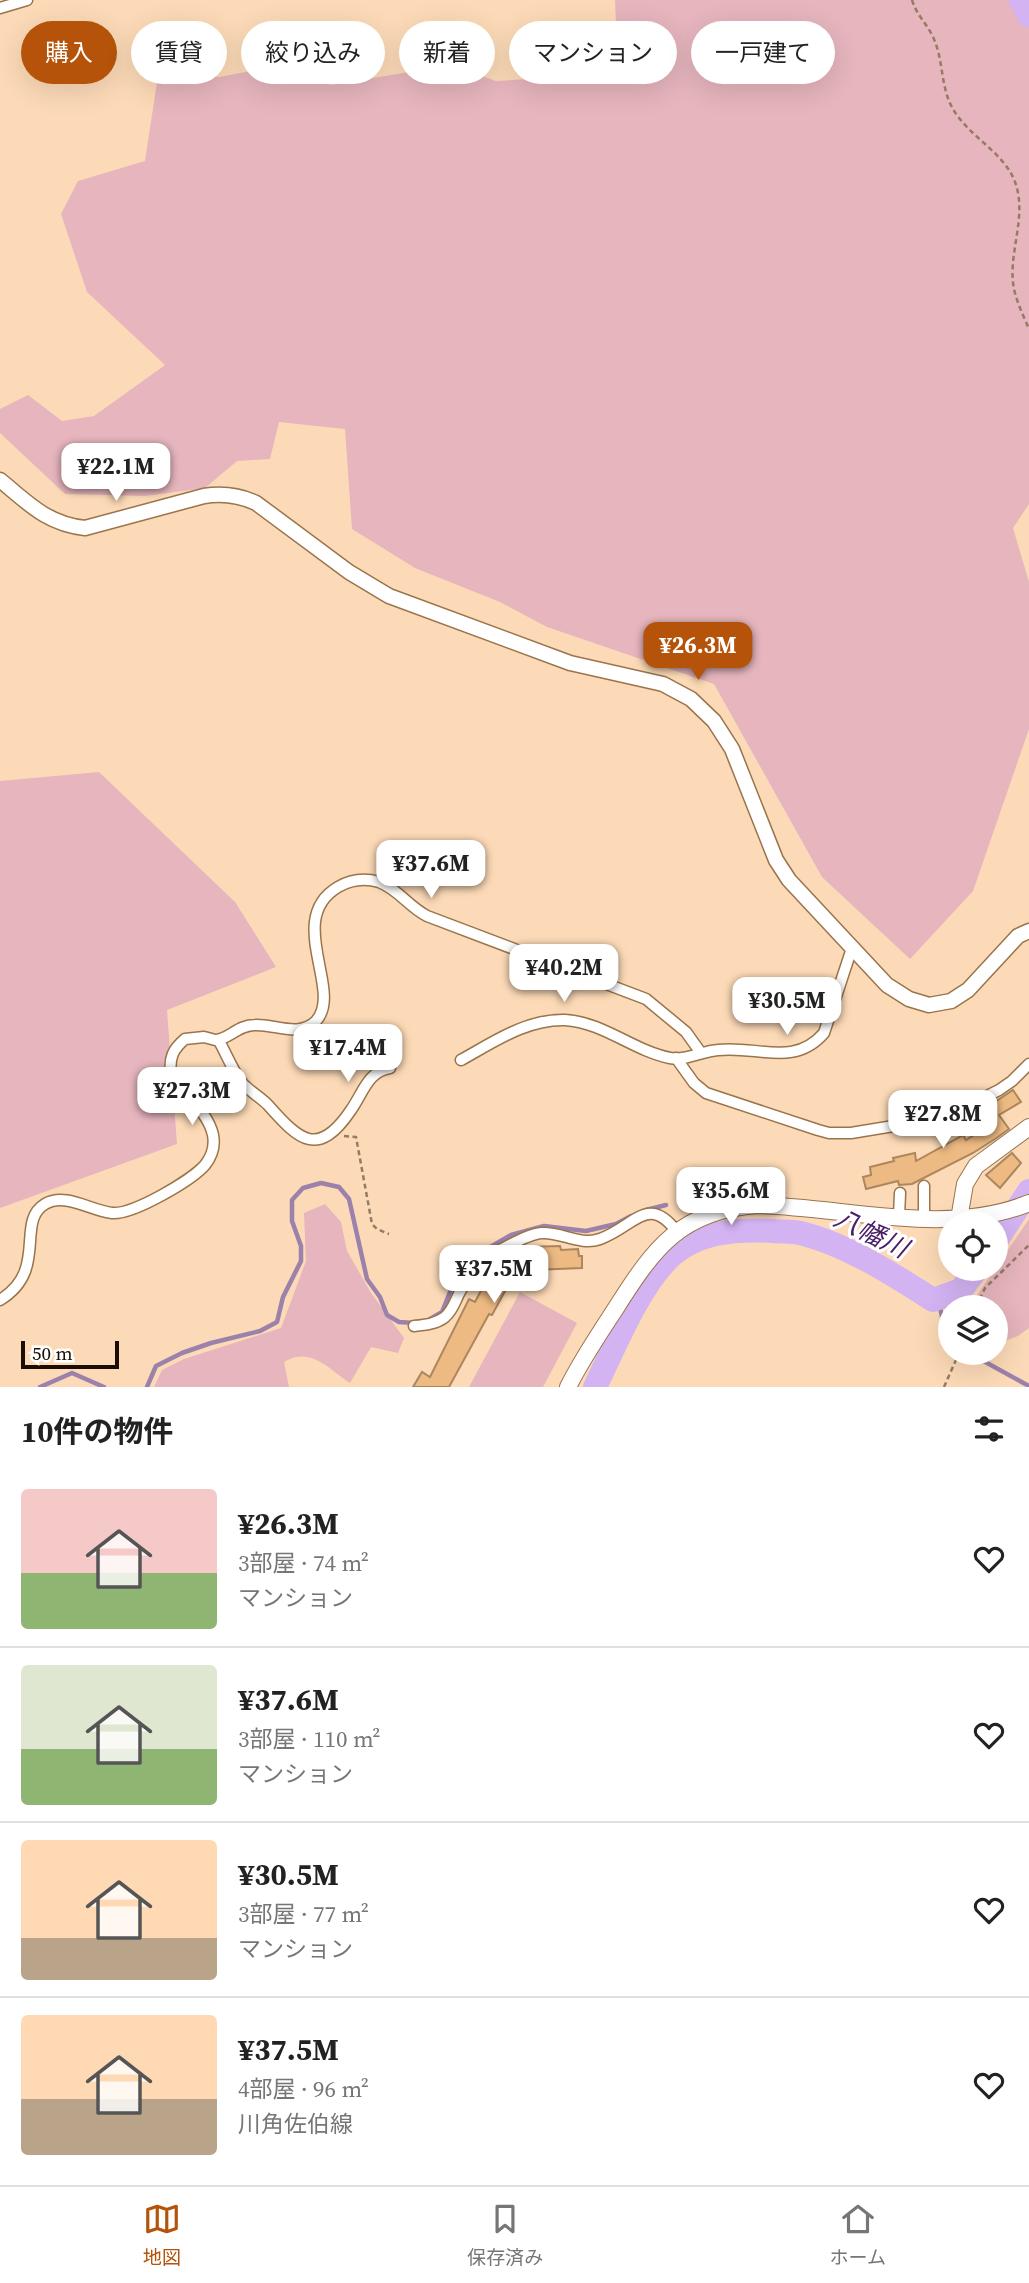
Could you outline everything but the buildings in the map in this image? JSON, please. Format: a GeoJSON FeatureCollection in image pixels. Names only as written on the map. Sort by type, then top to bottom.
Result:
{"type":"FeatureCollection","features":[{"type":"Feature","properties":{"kind":"main road"},"geometry":{"type":"LineString","coordinates":[[961,1211],[965,1184],[976,1166],[1029,1126]]}},
{"type":"Feature","properties":{"kind":"main road"},"geometry":{"type":"LineString","coordinates":[[1004,1211],[1029,1203]]}},
{"type":"Feature","properties":{"kind":"main road"},"geometry":{"type":"LineString","coordinates":[[568,1387],[586,1354],[640,1271],[659,1247],[677,1232],[712,1213],[742,1206],[774,1205],[938,1218]]}},
{"type":"Feature","properties":{"kind":"street"},"geometry":{"type":"LineString","coordinates":[[0,8],[27,0]]}},
{"type":"Feature","properties":{"kind":"street"},"geometry":{"type":"LineString","coordinates":[[0,480],[46,517],[68,526],[85,528],[204,496],[217,494],[243,497],[256,503],[349,572],[389,596],[570,663],[663,684],[691,699],[714,720],[732,749],[772,850],[789,880],[887,985],[909,999],[929,1005],[951,1000],[968,990],[1018,936],[1029,931]]}},
{"type":"Feature","properties":{"kind":"street"},"geometry":{"type":"LineString","coordinates":[[0,1300],[22,1281],[29,1260],[34,1216],[39,1208],[48,1202],[67,1201],[103,1211],[123,1213],[143,1206],[205,1165],[213,1148],[211,1129],[176,1082],[169,1063],[177,1045],[194,1037],[221,1039],[235,1030],[254,1025],[301,1030],[311,1026],[323,1009],[315,935],[316,915],[332,891],[340,885],[359,880],[379,882],[427,916],[646,999],[686,1032],[701,1053]]}},
{"type":"Feature","properties":{"kind":"street"},"geometry":{"type":"LineString","coordinates":[[461,1060],[522,1026],[564,1020],[590,1026],[676,1059],[722,1049],[795,1052],[816,1042],[829,1023],[852,948]]}},
{"type":"Feature","properties":{"kind":"street"},"geometry":{"type":"LineString","coordinates":[[216,1040],[241,1081],[265,1102],[291,1131],[300,1138],[312,1140],[323,1138],[347,1116],[374,1073],[390,1068]]}},
{"type":"Feature","properties":{"kind":"street"},"geometry":{"type":"LineString","coordinates":[[676,1059],[694,1083],[706,1093],[818,1130],[840,1134],[951,1115],[1006,1086],[1029,1064]]}},
{"type":"Feature","properties":{"kind":"street"},"geometry":{"type":"LineString","coordinates":[[924,1186],[925,1218]]}},
{"type":"Feature","properties":{"kind":"street"},"geometry":{"type":"LineString","coordinates":[[899,1216],[900,1193]]}},
{"type":"Feature","properties":{"kind":"street"},"geometry":{"type":"LineString","coordinates":[[414,1326],[430,1324],[446,1316],[479,1264],[502,1249],[530,1237],[549,1234],[591,1241],[607,1236],[650,1213],[663,1215],[677,1232]]}},
{"type":"Feature","properties":{"kind":"path"},"geometry":{"type":"LineString","coordinates":[[912,0],[934,37],[952,109],[1000,160],[1013,178],[1019,193],[1013,288],[1029,329]]}},
{"type":"Feature","properties":{"kind":"path"},"geometry":{"type":"LineString","coordinates":[[323,1138],[356,1137],[372,1224],[389,1234]]}},
{"type":"Feature","properties":{"kind":"path"},"geometry":{"type":"LineString","coordinates":[[982,1295],[985,1288],[1029,1245]]}},
{"type":"Feature","properties":{"kind":"path"},"geometry":{"type":"LineString","coordinates":[[944,1387],[954,1365]]}},
{"type":"Feature","properties":{"kind":"shaded area"},"geometry":{"type":"Polygon","coordinates":[[[615,0],[1019,0],[1029,26],[1029,504],[1013,528],[1029,582],[1029,729],[973,891],[910,959],[822,877],[714,684],[547,627],[500,602],[415,568],[352,529],[345,429],[279,422],[270,459],[237,461],[205,488],[145,496],[65,494],[0,433],[0,409],[28,395],[62,421],[94,416],[165,365],[87,292],[61,214],[78,181],[145,161],[157,84],[227,84],[227,76],[241,73],[241,84],[385,84],[385,76],[399,74],[399,84],[495,84],[495,81],[509,80],[509,84],[677,84],[677,21],[616,21],[615,0]]]}},
{"type":"Feature","properties":{"kind":"shaded area"},"geometry":{"type":"Polygon","coordinates":[[[99,772],[235,902],[276,967],[167,1010],[177,1144],[0,1208],[0,781],[99,772]]]}},
{"type":"Feature","properties":{"kind":"shaded area"},"geometry":{"type":"Polygon","coordinates":[[[325,1204],[341,1222],[347,1251],[371,1293],[404,1338],[398,1353],[371,1347],[350,1383],[318,1361],[302,1356],[284,1362],[289,1387],[154,1387],[162,1370],[184,1359],[281,1328],[306,1261],[304,1213],[325,1204]]]}},
{"type":"Feature","properties":{"kind":"shaded area"},"geometry":{"type":"Polygon","coordinates":[[[1029,1219],[1029,1328],[1008,1340],[1008,1295],[977,1295],[987,1281],[1008,1281],[1008,1250],[1029,1219]]]}},
{"type":"Feature","properties":{"kind":"shaded area"},"geometry":{"type":"Polygon","coordinates":[[[520,1292],[577,1323],[543,1387],[469,1387],[520,1292]]]}},
{"type":"Feature","properties":{"kind":"waterway"},"geometry":{"type":"LineString","coordinates":[[1021,0],[1029,15]]}},
{"type":"Feature","properties":{"kind":"waterway"},"geometry":{"type":"LineString","coordinates":[[147,1387],[156,1366],[182,1353],[260,1331],[277,1322],[283,1297],[301,1261],[301,1246],[292,1221],[292,1200],[303,1188],[321,1183],[339,1187],[349,1199],[367,1279],[380,1297],[387,1315],[399,1322],[415,1323]]}},
{"type":"Feature","properties":{"kind":"waterway","name":"八幡川"},"geometry":{"type":"LineString","coordinates":[[1008,1223],[1029,1191]]}},
{"type":"Feature","properties":{"kind":"waterway"},"geometry":{"type":"LineString","coordinates":[[646,1210],[666,1205]]}},
{"type":"Feature","properties":{"kind":"waterway"},"geometry":{"type":"LineString","coordinates":[[430,1319],[442,1312],[454,1282],[475,1256],[511,1235],[544,1226],[586,1231],[616,1224],[631,1216]]}},
{"type":"Feature","properties":{"kind":"waterway","name":"八幡川"},"geometry":{"type":"LineString","coordinates":[[595,1387],[626,1322],[654,1275],[676,1252],[716,1234],[774,1231],[794,1232],[817,1238],[852,1252],[933,1300],[961,1290],[968,1281]]}},
{"type":"Feature","properties":{"kind":"waterway"},"geometry":{"type":"LineString","coordinates":[[991,1365],[1029,1386]]}},
{"type":"Feature","properties":{"kind":"waterway"},"geometry":{"type":"LineString","coordinates":[[40,1387],[72,1373],[104,1387]]}}]}
